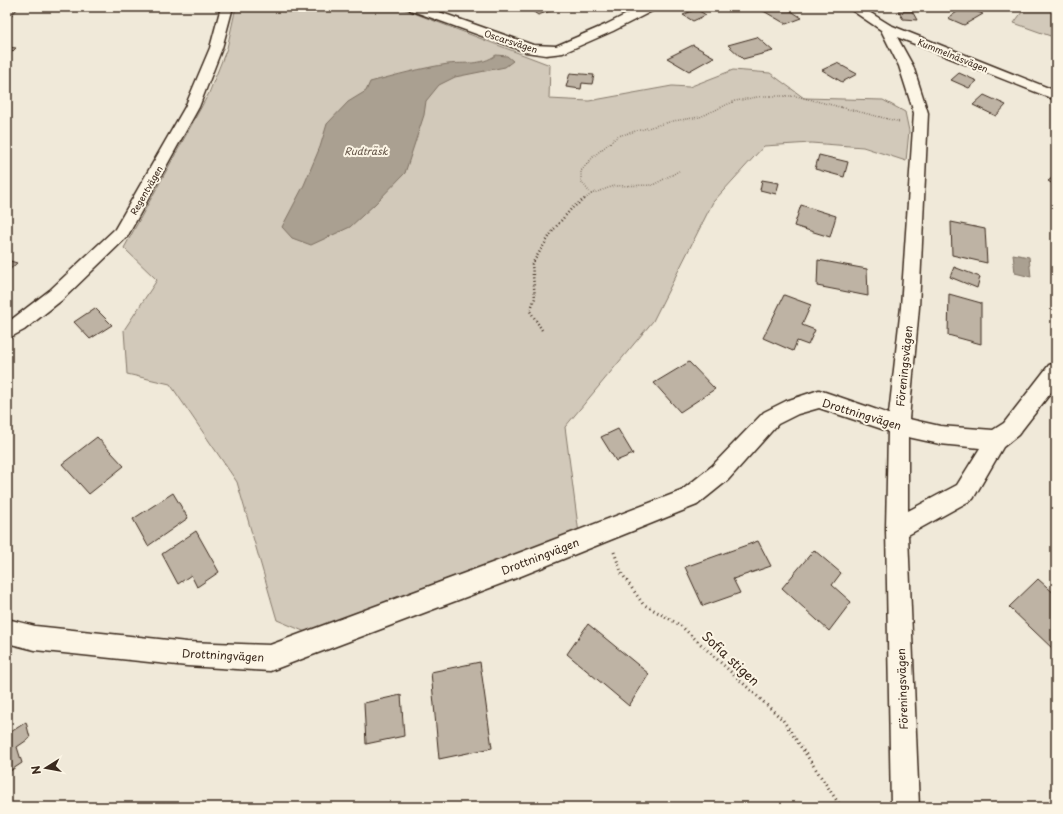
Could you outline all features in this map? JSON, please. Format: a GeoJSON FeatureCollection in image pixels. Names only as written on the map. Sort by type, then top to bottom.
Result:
{"type":"FeatureCollection","features":[{"type":"Feature","properties":{"kind":"street","name":"Regentvägen"},"geometry":{"type":"LineString","coordinates":[[7,332],[56,295],[121,233],[192,107],[216,48],[227,7]]}},
{"type":"Feature","properties":{"kind":"street","name":"Oscarsvägen"},"geometry":{"type":"LineString","coordinates":[[414,7],[531,49],[546,52],[558,50],[609,28],[650,7]]}},
{"type":"Feature","properties":{"kind":"street","name":"Kummelnäsvägen"},"geometry":{"type":"LineString","coordinates":[[853,7],[886,28],[1056,96]]}},
{"type":"Feature","properties":{"kind":"street","name":"Föreningsvägen"},"geometry":{"type":"LineString","coordinates":[[886,28],[906,66],[921,113],[910,307],[898,426],[897,529],[905,807]]}},
{"type":"Feature","properties":{"kind":"street"},"geometry":{"type":"LineString","coordinates":[[897,529],[965,492],[996,440],[1011,430],[1056,371]]}},
{"type":"Feature","properties":{"kind":"street","name":"Drottningvägen"},"geometry":{"type":"LineString","coordinates":[[7,631],[35,638],[172,652],[270,658],[606,531],[689,498],[720,473],[770,418],[793,407],[819,399],[898,426],[940,435],[996,440]]}},
{"type":"Feature","properties":{"kind":"path"},"geometry":{"type":"LineString","coordinates":[[591,194],[581,182],[581,171],[594,156],[618,136],[673,121],[700,118],[735,101],[763,96],[796,96],[880,118],[920,126]]}},
{"type":"Feature","properties":{"kind":"path"},"geometry":{"type":"LineString","coordinates":[[542,330],[530,311],[535,298],[532,264],[554,229],[572,208],[591,194],[614,186],[653,185],[679,171]]}},
{"type":"Feature","properties":{"kind":"path","name":"Sofia stigen"},"geometry":{"type":"LineString","coordinates":[[606,531],[622,574],[643,604],[680,625],[783,720],[841,807]]}},
{"type":"Feature","properties":{"kind":"shaded area"},"geometry":{"type":"Polygon","coordinates":[[[236,7],[398,7],[550,65],[549,99],[589,101],[672,86],[689,87],[733,70],[770,73],[804,98],[883,100],[905,112],[909,131],[906,161],[863,147],[811,143],[764,146],[713,202],[653,321],[565,427],[581,549],[327,641],[277,620],[237,482],[170,384],[127,374],[124,330],[157,280],[124,248],[209,93],[227,48],[236,7]]]}},
{"type":"Feature","properties":{"kind":"shaded area"},"geometry":{"type":"Polygon","coordinates":[[[1030,7],[1056,7],[1056,38],[1014,23],[1022,12],[1030,7]]]}},
{"type":"Feature","properties":{"kind":"water","name":"Rudträsk"},"geometry":{"type":"Polygon","coordinates":[[[496,55],[507,56],[513,61],[505,67],[455,77],[439,85],[426,101],[424,115],[405,173],[350,227],[311,245],[292,238],[282,227],[304,185],[320,147],[327,124],[348,102],[366,91],[370,82],[448,64],[485,61],[496,55]]]}},
{"type":"Feature","properties":{"kind":"water"},"geometry":{"type":"Polygon","coordinates":[[[1013,254],[1029,257],[1031,277],[1015,273],[1013,254]]]}},
{"type":"Feature","properties":{"kind":"building"},"geometry":{"type":"Polygon","coordinates":[[[7,7],[19,7],[8,19],[7,19],[7,7]]]}},
{"type":"Feature","properties":{"kind":"building"},"geometry":{"type":"Polygon","coordinates":[[[522,7],[559,8],[538,15],[528,8],[525,9],[522,7]]]}},
{"type":"Feature","properties":{"kind":"building"},"geometry":{"type":"Polygon","coordinates":[[[764,7],[785,7],[802,18],[786,24],[760,9],[764,7]]]}},
{"type":"Feature","properties":{"kind":"building"},"geometry":{"type":"Polygon","coordinates":[[[966,7],[983,14],[964,25],[948,18],[957,12],[947,8],[966,7]]]}},
{"type":"Feature","properties":{"kind":"building"},"geometry":{"type":"Polygon","coordinates":[[[696,9],[706,15],[693,21],[683,15],[696,9]]]}},
{"type":"Feature","properties":{"kind":"building"},"geometry":{"type":"Polygon","coordinates":[[[898,11],[912,11],[917,20],[903,19],[898,11]]]}},
{"type":"Feature","properties":{"kind":"building"},"geometry":{"type":"Polygon","coordinates":[[[757,37],[773,51],[743,59],[728,45],[757,37]]]}},
{"type":"Feature","properties":{"kind":"building"},"geometry":{"type":"Polygon","coordinates":[[[693,45],[714,57],[689,71],[667,58],[693,45]]]}},
{"type":"Feature","properties":{"kind":"building"},"geometry":{"type":"Polygon","coordinates":[[[7,47],[16,48],[7,57],[7,47]]]}},
{"type":"Feature","properties":{"kind":"building"},"geometry":{"type":"Polygon","coordinates":[[[837,63],[857,74],[842,82],[822,70],[837,63]]]}},
{"type":"Feature","properties":{"kind":"building"},"geometry":{"type":"Polygon","coordinates":[[[570,73],[594,75],[592,84],[582,83],[581,89],[566,87],[570,73]]]}},
{"type":"Feature","properties":{"kind":"building"},"geometry":{"type":"Polygon","coordinates":[[[959,73],[977,81],[969,88],[951,80],[959,73]]]}},
{"type":"Feature","properties":{"kind":"building"},"geometry":{"type":"Polygon","coordinates":[[[984,95],[1006,105],[996,116],[973,105],[984,95]]]}},
{"type":"Feature","properties":{"kind":"building"},"geometry":{"type":"Polygon","coordinates":[[[819,155],[848,162],[844,177],[815,169],[819,155]]]}},
{"type":"Feature","properties":{"kind":"building"},"geometry":{"type":"Polygon","coordinates":[[[1056,175],[1056,186],[1048,181],[1056,175]]]}},
{"type":"Feature","properties":{"kind":"building"},"geometry":{"type":"Polygon","coordinates":[[[762,180],[779,183],[776,194],[760,190],[762,180]]]}},
{"type":"Feature","properties":{"kind":"building"},"geometry":{"type":"Polygon","coordinates":[[[801,205],[836,216],[830,237],[794,226],[801,205]]]}},
{"type":"Feature","properties":{"kind":"building"},"geometry":{"type":"Polygon","coordinates":[[[951,222],[985,229],[987,263],[952,255],[951,222]]]}},
{"type":"Feature","properties":{"kind":"building"},"geometry":{"type":"Polygon","coordinates":[[[7,260],[17,263],[7,272],[7,260]]]}},
{"type":"Feature","properties":{"kind":"building"},"geometry":{"type":"Polygon","coordinates":[[[818,260],[867,269],[868,296],[817,286],[818,260]]]}},
{"type":"Feature","properties":{"kind":"building"},"geometry":{"type":"Polygon","coordinates":[[[954,267],[980,277],[977,288],[950,277],[954,267]]]}},
{"type":"Feature","properties":{"kind":"building"},"geometry":{"type":"Polygon","coordinates":[[[949,294],[981,303],[981,344],[948,335],[949,294]]]}},
{"type":"Feature","properties":{"kind":"building"},"geometry":{"type":"Polygon","coordinates":[[[784,295],[811,305],[802,325],[815,330],[808,345],[797,341],[793,351],[763,338],[784,295]]]}},
{"type":"Feature","properties":{"kind":"building"},"geometry":{"type":"Polygon","coordinates":[[[95,308],[112,325],[90,339],[74,322],[95,308]]]}},
{"type":"Feature","properties":{"kind":"building"},"geometry":{"type":"Polygon","coordinates":[[[689,362],[715,389],[680,412],[654,383],[689,362]]]}},
{"type":"Feature","properties":{"kind":"building"},"geometry":{"type":"Polygon","coordinates":[[[618,429],[633,454],[616,461],[601,437],[618,429]]]}},
{"type":"Feature","properties":{"kind":"building"},"geometry":{"type":"Polygon","coordinates":[[[97,437],[124,466],[89,494],[62,464],[97,437]]]}},
{"type":"Feature","properties":{"kind":"building"},"geometry":{"type":"Polygon","coordinates":[[[173,493],[188,518],[148,546],[133,519],[173,493]]]}},
{"type":"Feature","properties":{"kind":"building"},"geometry":{"type":"Polygon","coordinates":[[[196,531],[219,572],[197,587],[191,575],[178,584],[162,554],[196,531]]]}},
{"type":"Feature","properties":{"kind":"building"},"geometry":{"type":"Polygon","coordinates":[[[758,541],[771,566],[733,579],[740,593],[703,606],[685,567],[758,541]]]}},
{"type":"Feature","properties":{"kind":"building"},"geometry":{"type":"Polygon","coordinates":[[[814,550],[841,573],[832,585],[851,602],[829,631],[782,588],[814,550]]]}},
{"type":"Feature","properties":{"kind":"building"},"geometry":{"type":"Polygon","coordinates":[[[1038,579],[1056,595],[1055,651],[1009,607],[1038,579]]]}},
{"type":"Feature","properties":{"kind":"building"},"geometry":{"type":"Polygon","coordinates":[[[588,624],[649,674],[629,706],[567,654],[588,624]]]}},
{"type":"Feature","properties":{"kind":"building"},"geometry":{"type":"Polygon","coordinates":[[[480,662],[492,748],[439,759],[431,672],[480,662]]]}},
{"type":"Feature","properties":{"kind":"building"},"geometry":{"type":"Polygon","coordinates":[[[401,695],[404,736],[366,744],[364,703],[401,695]]]}},
{"type":"Feature","properties":{"kind":"building"},"geometry":{"type":"Polygon","coordinates":[[[26,722],[30,738],[17,747],[22,763],[7,773],[7,732],[8,734],[26,722]]]}}]}
